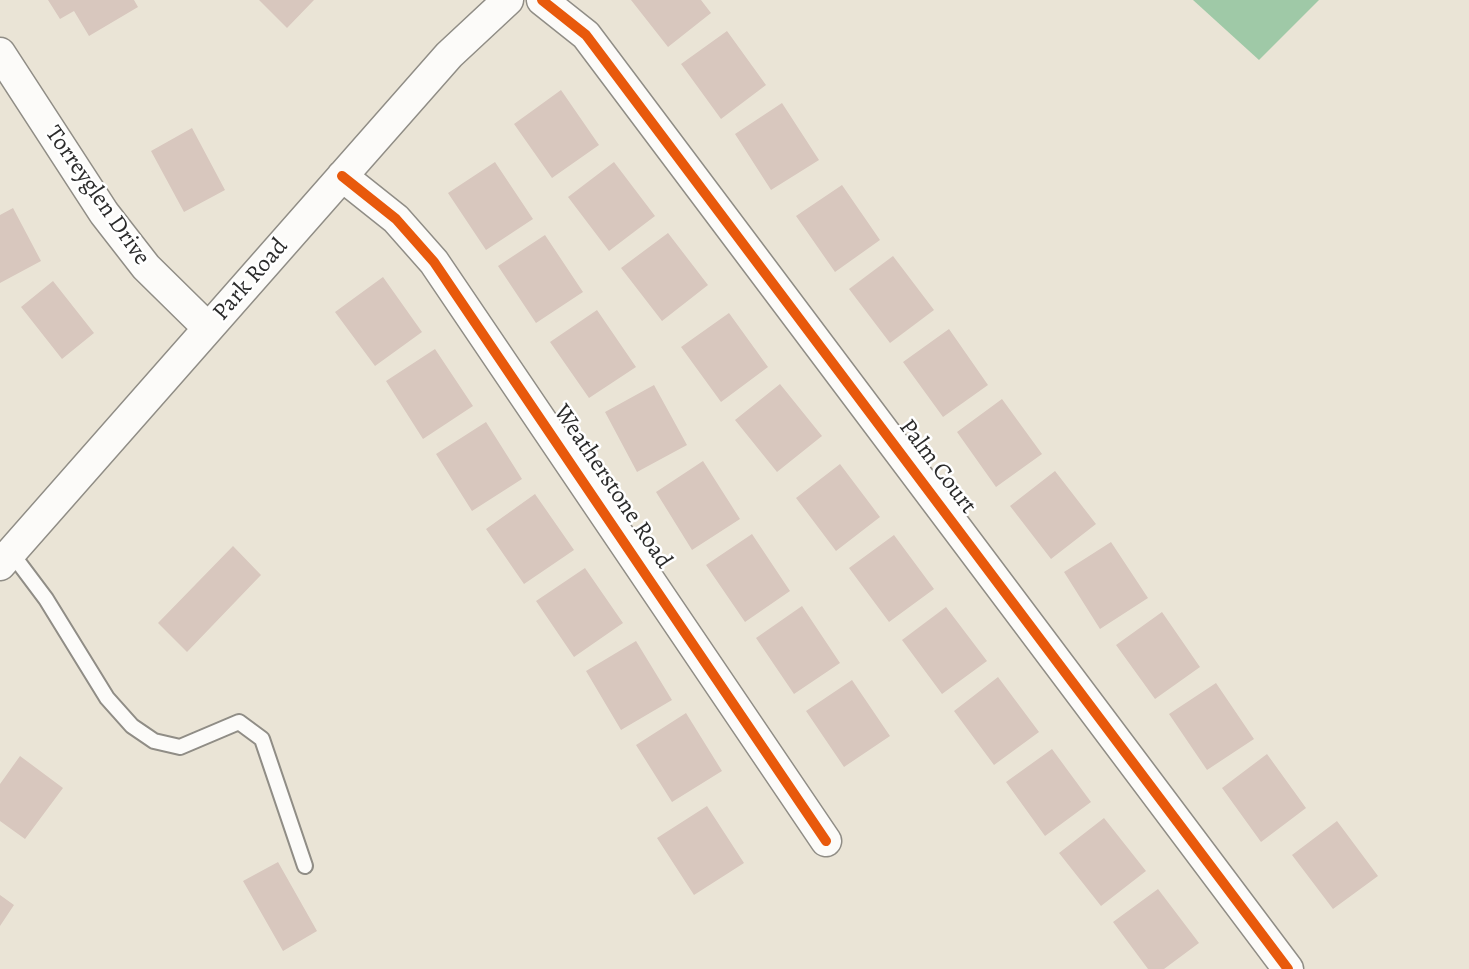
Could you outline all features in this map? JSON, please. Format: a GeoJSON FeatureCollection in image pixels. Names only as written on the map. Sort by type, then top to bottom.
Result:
{"type":"FeatureCollection","features":[{"type":"Feature","properties":{"kind":"street","name":"Park Road"},"geometry":{"type":"LineString","coordinates":[[5,558],[449,55],[508,0]]}},
{"type":"Feature","properties":{"kind":"street","name":"Palm Court"},"geometry":{"type":"LineString","coordinates":[[542,0],[586,35],[1288,969]]}},
{"type":"Feature","properties":{"kind":"street","name":"Torreyglen Drive"},"geometry":{"type":"LineString","coordinates":[[0,53],[104,213],[146,267],[208,328]]}},
{"type":"Feature","properties":{"kind":"street","name":"Weatherstone Road"},"geometry":{"type":"LineString","coordinates":[[342,176],[396,219],[434,262],[826,841]]}},
{"type":"Feature","properties":{"kind":"lane"},"geometry":{"type":"LineString","coordinates":[[5,558],[47,598],[107,698],[132,726],[155,741],[180,747],[239,722],[262,739],[305,866]]}},
{"type":"Feature","properties":{"kind":"green space"},"geometry":{"type":"Polygon","coordinates":[[[1193,0],[1319,0],[1259,60],[1193,0]]]}},
{"type":"Feature","properties":{"kind":"building"},"geometry":{"type":"Polygon","coordinates":[[[48,0],[134,0],[138,7],[89,36],[74,11],[60,19],[48,0]]]}},
{"type":"Feature","properties":{"kind":"building"},"geometry":{"type":"Polygon","coordinates":[[[259,0],[314,0],[287,28],[259,0]]]}},
{"type":"Feature","properties":{"kind":"building"},"geometry":{"type":"Polygon","coordinates":[[[631,0],[701,0],[711,13],[668,47],[631,0]]]}},
{"type":"Feature","properties":{"kind":"building"},"geometry":{"type":"Polygon","coordinates":[[[727,31],[766,85],[721,119],[681,64],[727,31]]]}},
{"type":"Feature","properties":{"kind":"building"},"geometry":{"type":"Polygon","coordinates":[[[561,90],[599,145],[552,178],[514,124],[561,90]]]}},
{"type":"Feature","properties":{"kind":"building"},"geometry":{"type":"Polygon","coordinates":[[[782,103],[819,160],[771,190],[735,134],[782,103]]]}},
{"type":"Feature","properties":{"kind":"building"},"geometry":{"type":"Polygon","coordinates":[[[192,128],[225,190],[184,212],[151,151],[192,128]]]}},
{"type":"Feature","properties":{"kind":"building"},"geometry":{"type":"Polygon","coordinates":[[[495,162],[533,219],[486,250],[448,193],[495,162]]]}},
{"type":"Feature","properties":{"kind":"building"},"geometry":{"type":"Polygon","coordinates":[[[614,162],[655,216],[609,251],[568,197],[614,162]]]}},
{"type":"Feature","properties":{"kind":"building"},"geometry":{"type":"Polygon","coordinates":[[[842,185],[880,240],[835,272],[796,216],[842,185]]]}},
{"type":"Feature","properties":{"kind":"building"},"geometry":{"type":"Polygon","coordinates":[[[13,208],[41,261],[0,283],[0,215],[13,208]]]}},
{"type":"Feature","properties":{"kind":"building"},"geometry":{"type":"Polygon","coordinates":[[[668,233],[708,285],[662,321],[621,268],[668,233]]]}},
{"type":"Feature","properties":{"kind":"building"},"geometry":{"type":"Polygon","coordinates":[[[545,235],[583,292],[536,323],[498,266],[545,235]]]}},
{"type":"Feature","properties":{"kind":"building"},"geometry":{"type":"Polygon","coordinates":[[[893,256],[934,310],[890,343],[849,289],[893,256]]]}},
{"type":"Feature","properties":{"kind":"building"},"geometry":{"type":"Polygon","coordinates":[[[383,277],[422,332],[375,366],[335,312],[383,277]]]}},
{"type":"Feature","properties":{"kind":"building"},"geometry":{"type":"Polygon","coordinates":[[[53,281],[94,333],[62,359],[21,307],[53,281]]]}},
{"type":"Feature","properties":{"kind":"building"},"geometry":{"type":"Polygon","coordinates":[[[597,310],[636,367],[589,398],[550,342],[597,310]]]}},
{"type":"Feature","properties":{"kind":"building"},"geometry":{"type":"Polygon","coordinates":[[[729,313],[768,367],[721,402],[681,347],[729,313]]]}},
{"type":"Feature","properties":{"kind":"building"},"geometry":{"type":"Polygon","coordinates":[[[949,329],[988,385],[943,417],[903,362],[949,329]]]}},
{"type":"Feature","properties":{"kind":"building"},"geometry":{"type":"Polygon","coordinates":[[[435,349],[473,406],[423,439],[386,381],[435,349]]]}},
{"type":"Feature","properties":{"kind":"building"},"geometry":{"type":"Polygon","coordinates":[[[780,384],[822,436],[777,472],[735,420],[780,384]]]}},
{"type":"Feature","properties":{"kind":"building"},"geometry":{"type":"Polygon","coordinates":[[[654,385],[687,445],[637,472],[605,412],[654,385]]]}},
{"type":"Feature","properties":{"kind":"building"},"geometry":{"type":"Polygon","coordinates":[[[1002,399],[1042,454],[996,487],[957,432],[1002,399]]]}},
{"type":"Feature","properties":{"kind":"building"},"geometry":{"type":"Polygon","coordinates":[[[486,422],[522,479],[472,511],[436,454],[486,422]]]}},
{"type":"Feature","properties":{"kind":"building"},"geometry":{"type":"Polygon","coordinates":[[[703,461],[740,519],[692,550],[656,492],[703,461]]]}},
{"type":"Feature","properties":{"kind":"building"},"geometry":{"type":"Polygon","coordinates":[[[840,464],[880,517],[836,551],[796,498],[840,464]]]}},
{"type":"Feature","properties":{"kind":"building"},"geometry":{"type":"Polygon","coordinates":[[[1055,471],[1096,524],[1051,559],[1010,506],[1055,471]]]}},
{"type":"Feature","properties":{"kind":"building"},"geometry":{"type":"Polygon","coordinates":[[[535,494],[574,550],[524,584],[486,529],[535,494]]]}},
{"type":"Feature","properties":{"kind":"building"},"geometry":{"type":"Polygon","coordinates":[[[752,534],[790,591],[745,622],[706,565],[752,534]]]}},
{"type":"Feature","properties":{"kind":"building"},"geometry":{"type":"Polygon","coordinates":[[[894,535],[934,589],[889,622],[849,568],[894,535]]]}},
{"type":"Feature","properties":{"kind":"building"},"geometry":{"type":"Polygon","coordinates":[[[1111,542],[1148,598],[1100,629],[1064,572],[1111,542]]]}},
{"type":"Feature","properties":{"kind":"building"},"geometry":{"type":"Polygon","coordinates":[[[233,546],[261,575],[187,652],[158,623],[233,546]]]}},
{"type":"Feature","properties":{"kind":"building"},"geometry":{"type":"Polygon","coordinates":[[[585,568],[623,623],[574,657],[536,601],[585,568]]]}},
{"type":"Feature","properties":{"kind":"building"},"geometry":{"type":"Polygon","coordinates":[[[802,606],[840,663],[794,694],[756,638],[802,606]]]}},
{"type":"Feature","properties":{"kind":"building"},"geometry":{"type":"Polygon","coordinates":[[[946,607],[987,661],[942,694],[902,640],[946,607]]]}},
{"type":"Feature","properties":{"kind":"building"},"geometry":{"type":"Polygon","coordinates":[[[1162,612],[1200,667],[1155,699],[1116,645],[1162,612]]]}},
{"type":"Feature","properties":{"kind":"building"},"geometry":{"type":"Polygon","coordinates":[[[636,641],[672,700],[621,730],[586,671],[636,641]]]}},
{"type":"Feature","properties":{"kind":"building"},"geometry":{"type":"Polygon","coordinates":[[[998,677],[1039,732],[994,765],[954,711],[998,677]]]}},
{"type":"Feature","properties":{"kind":"building"},"geometry":{"type":"Polygon","coordinates":[[[852,680],[890,736],[844,767],[806,711],[852,680]]]}},
{"type":"Feature","properties":{"kind":"building"},"geometry":{"type":"Polygon","coordinates":[[[1216,683],[1254,739],[1207,770],[1169,714],[1216,683]]]}},
{"type":"Feature","properties":{"kind":"building"},"geometry":{"type":"Polygon","coordinates":[[[686,713],[722,771],[672,802],[636,745],[686,713]]]}},
{"type":"Feature","properties":{"kind":"building"},"geometry":{"type":"Polygon","coordinates":[[[1052,749],[1091,802],[1045,836],[1006,782],[1052,749]]]}},
{"type":"Feature","properties":{"kind":"building"},"geometry":{"type":"Polygon","coordinates":[[[1267,754],[1306,808],[1261,842],[1222,788],[1267,754]]]}},
{"type":"Feature","properties":{"kind":"building"},"geometry":{"type":"Polygon","coordinates":[[[20,756],[63,788],[25,839],[0,821],[0,784],[20,756]]]}},
{"type":"Feature","properties":{"kind":"building"},"geometry":{"type":"Polygon","coordinates":[[[707,806],[744,863],[694,895],[657,838],[707,806]]]}},
{"type":"Feature","properties":{"kind":"building"},"geometry":{"type":"Polygon","coordinates":[[[1104,818],[1146,871],[1101,906],[1059,853],[1104,818]]]}},
{"type":"Feature","properties":{"kind":"building"},"geometry":{"type":"Polygon","coordinates":[[[1337,821],[1378,876],[1333,909],[1292,855],[1337,821]]]}},
{"type":"Feature","properties":{"kind":"building"},"geometry":{"type":"Polygon","coordinates":[[[278,862],[317,931],[283,951],[243,881],[278,862]]]}},
{"type":"Feature","properties":{"kind":"building"},"geometry":{"type":"Polygon","coordinates":[[[1158,889],[1199,943],[1164,969],[1148,969],[1113,922],[1158,889]]]}},
{"type":"Feature","properties":{"kind":"building"},"geometry":{"type":"Polygon","coordinates":[[[0,895],[14,905],[0,926],[0,895]]]}},
{"type":"Feature","properties":{"kind":"cycle path"},"geometry":{"type":"LineString","coordinates":[[542,0],[586,35],[1288,969]]}},
{"type":"Feature","properties":{"kind":"cycle path"},"geometry":{"type":"LineString","coordinates":[[342,176],[396,219],[434,262],[826,841]]}}]}
